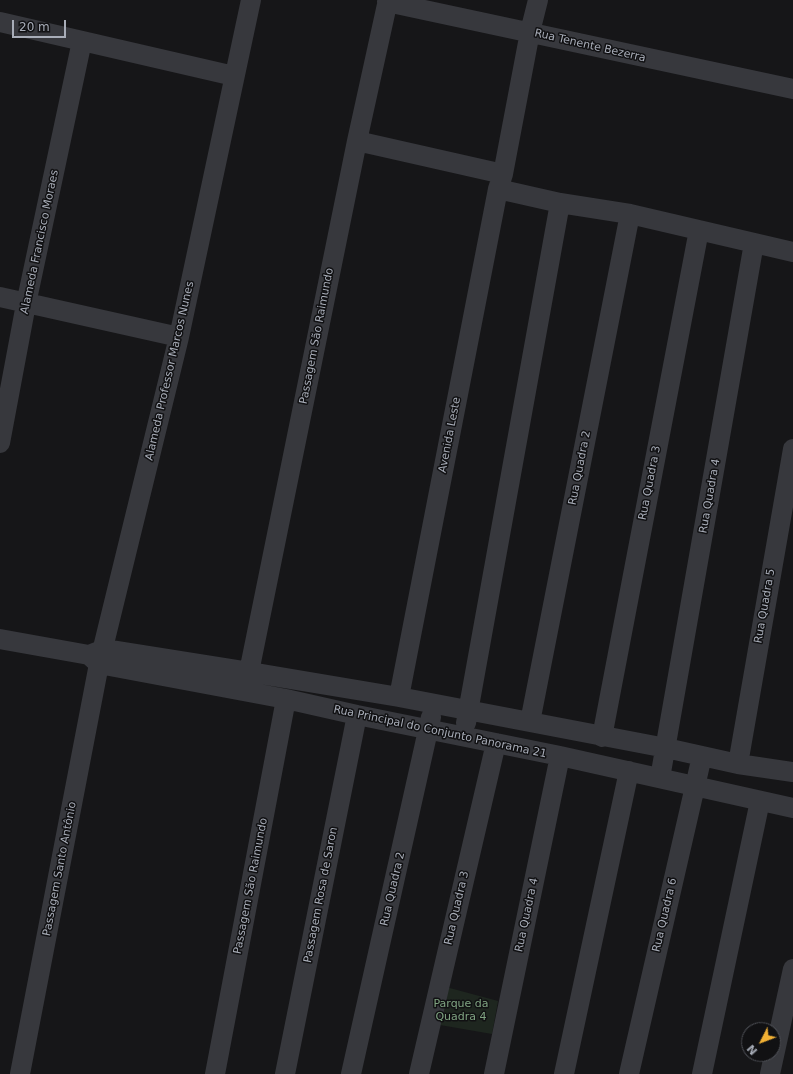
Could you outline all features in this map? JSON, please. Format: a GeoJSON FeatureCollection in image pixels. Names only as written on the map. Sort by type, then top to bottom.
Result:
{"type":"FeatureCollection","features":[{"type":"Feature","properties":{"kind":"street","name":"Alameda Professor Marcos Nunes"},"geometry":{"type":"LineString","coordinates":[[97,656],[178,337],[251,0]]}},
{"type":"Feature","properties":{"kind":"street"},"geometry":{"type":"LineString","coordinates":[[501,182],[530,32],[538,0]]}},
{"type":"Feature","properties":{"kind":"street","name":"Rua Tenente Bezerra"},"geometry":{"type":"LineString","coordinates":[[388,1],[672,64],[793,89]]}},
{"type":"Feature","properties":{"kind":"street","name":"Passagem São Raimundo"},"geometry":{"type":"LineString","coordinates":[[249,672],[357,141],[388,1]]}},
{"type":"Feature","properties":{"kind":"street"},"geometry":{"type":"LineString","coordinates":[[0,22],[234,76]]}},
{"type":"Feature","properties":{"kind":"street","name":"Alameda Francisco Moraes"},"geometry":{"type":"LineString","coordinates":[[0,443],[26,304],[82,41]]}},
{"type":"Feature","properties":{"kind":"street"},"geometry":{"type":"LineString","coordinates":[[357,141],[501,182],[560,203],[630,214],[793,252]]}},
{"type":"Feature","properties":{"kind":"street","name":"Avenida Leste"},"geometry":{"type":"LineString","coordinates":[[399,697],[501,182]]}},
{"type":"Feature","properties":{"kind":"street"},"geometry":{"type":"LineString","coordinates":[[464,737],[560,203]]}},
{"type":"Feature","properties":{"kind":"street","name":"Rua Quadra 2"},"geometry":{"type":"LineString","coordinates":[[530,722],[630,214]]}},
{"type":"Feature","properties":{"kind":"street","name":"Rua Quadra 3"},"geometry":{"type":"LineString","coordinates":[[602,737],[699,230]]}},
{"type":"Feature","properties":{"kind":"street","name":"Rua Quadra 4"},"geometry":{"type":"LineString","coordinates":[[666,748],[754,243]]}},
{"type":"Feature","properties":{"kind":"street"},"geometry":{"type":"LineString","coordinates":[[0,297],[178,337]]}},
{"type":"Feature","properties":{"kind":"street","name":"Rua Quadra 5"},"geometry":{"type":"LineString","coordinates":[[738,764],[793,449]]}},
{"type":"Feature","properties":{"kind":"street","name":"Rua Principal do Conjunto Panorama 21"},"geometry":{"type":"LineString","coordinates":[[0,639],[97,656],[357,716],[560,756],[793,808]]}},
{"type":"Feature","properties":{"kind":"street","name":"Rua Principal do Conjunto Panorama 21"},"geometry":{"type":"LineString","coordinates":[[97,656],[249,672],[468,709],[602,737],[666,748],[738,764],[793,772]]}},
{"type":"Feature","properties":{"kind":"street","name":"Passagem Santo Antônio"},"geometry":{"type":"LineString","coordinates":[[20,1074],[97,656]]}},
{"type":"Feature","properties":{"kind":"street","name":"Passagem São Raimundo"},"geometry":{"type":"LineString","coordinates":[[215,1074],[286,699]]}},
{"type":"Feature","properties":{"kind":"street","name":"Rua Quadra 2"},"geometry":{"type":"LineString","coordinates":[[351,1074],[434,703]]}},
{"type":"Feature","properties":{"kind":"street","name":"Passagem Rosa de Saron"},"geometry":{"type":"LineString","coordinates":[[285,1074],[357,716]]}},
{"type":"Feature","properties":{"kind":"street","name":"Rua Quadra 3"},"geometry":{"type":"LineString","coordinates":[[419,1074],[496,743]]}},
{"type":"Feature","properties":{"kind":"street"},"geometry":{"type":"LineString","coordinates":[[660,778],[666,748]]}},
{"type":"Feature","properties":{"kind":"street","name":"Rua Quadra 4"},"geometry":{"type":"LineString","coordinates":[[494,1074],[560,756]]}},
{"type":"Feature","properties":{"kind":"street","name":"Rua Quadra 6"},"geometry":{"type":"LineString","coordinates":[[629,1074],[702,756]]}},
{"type":"Feature","properties":{"kind":"street"},"geometry":{"type":"LineString","coordinates":[[564,1074],[628,771]]}},
{"type":"Feature","properties":{"kind":"street"},"geometry":{"type":"LineString","coordinates":[[702,1074],[760,801]]}},
{"type":"Feature","properties":{"kind":"street"},"geometry":{"type":"LineString","coordinates":[[770,1074],[793,969]]}},
{"type":"Feature","properties":{"kind":"green space","name":"Parque da Quadra 4"},"geometry":{"type":"Polygon","coordinates":[[[446,987],[498,1001],[492,1034],[440,1025],[446,987]]]}}]}
